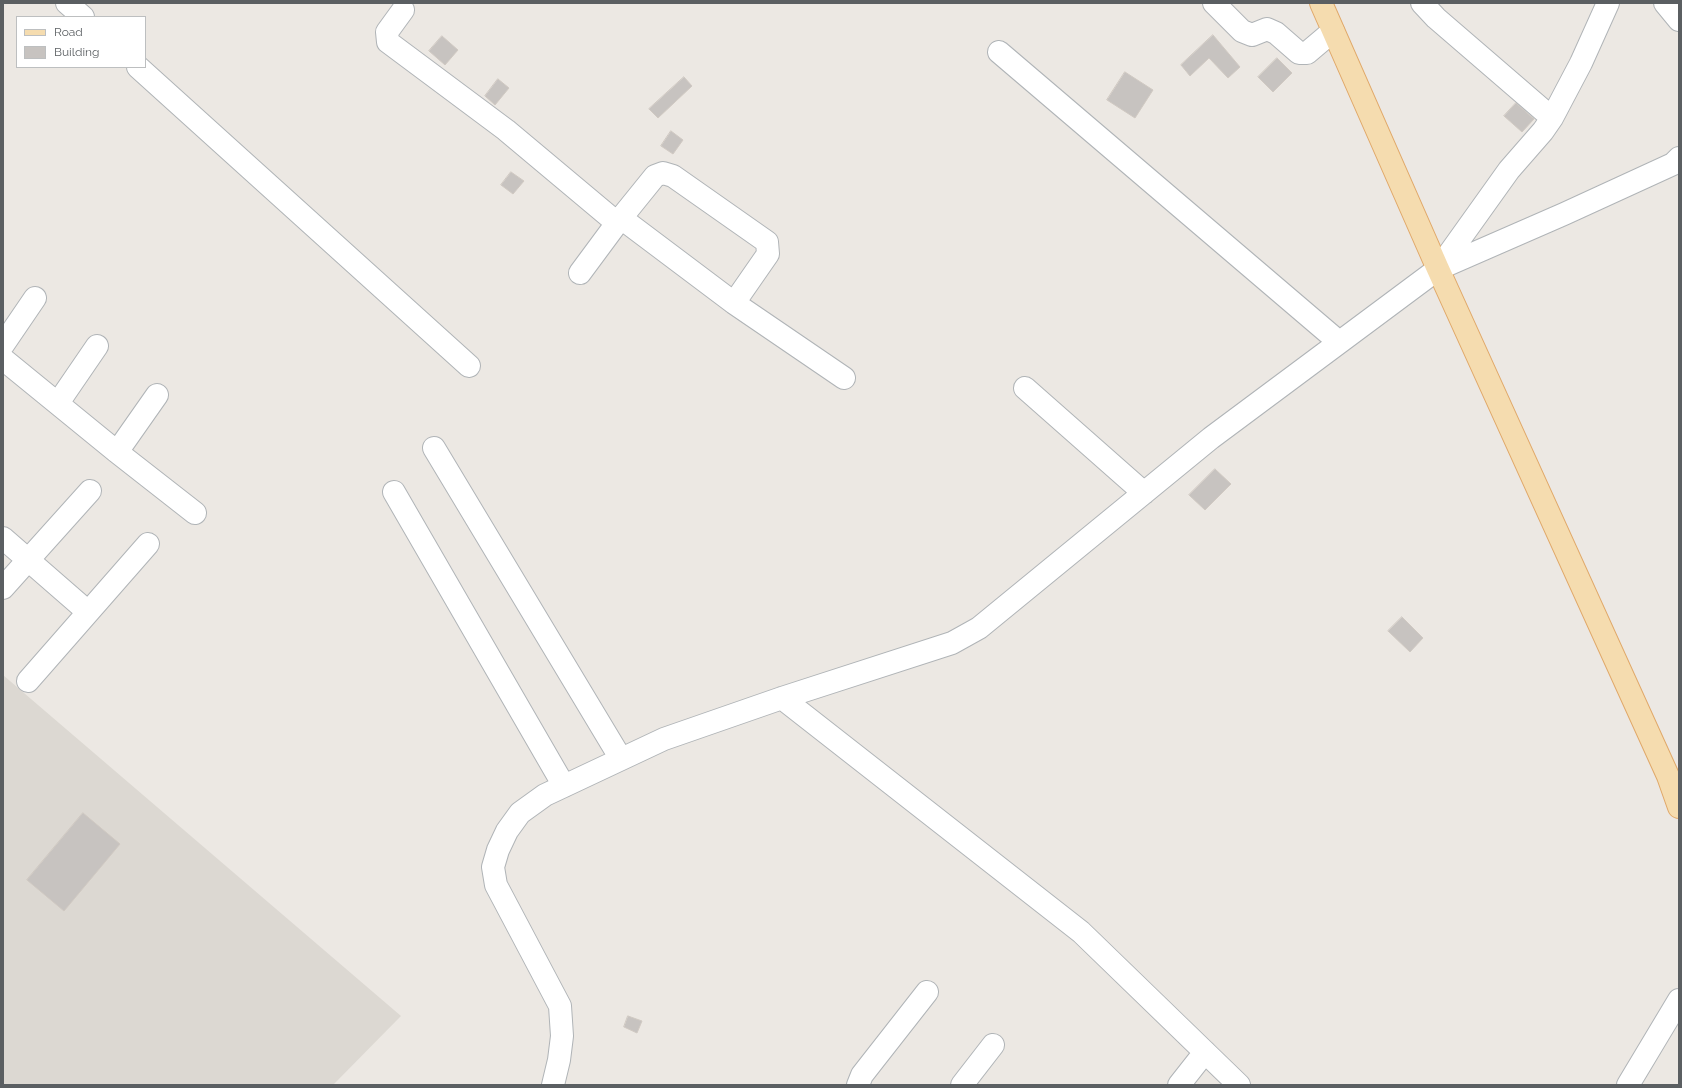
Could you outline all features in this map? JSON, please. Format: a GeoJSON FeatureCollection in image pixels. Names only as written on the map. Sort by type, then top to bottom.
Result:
{"type":"FeatureCollection","features":[{"type":"Feature","properties":{"kind":"main road"},"geometry":{"type":"LineString","coordinates":[[1321,3],[1438,269],[1668,776],[1679,807]]}},
{"type":"Feature","properties":{"kind":"street"},"geometry":{"type":"LineString","coordinates":[[67,3],[81,16]]}},
{"type":"Feature","properties":{"kind":"street"},"geometry":{"type":"LineString","coordinates":[[1214,3],[1242,31],[1252,35],[1267,29],[1276,33],[1299,53],[1307,53],[1333,32]]}},
{"type":"Feature","properties":{"kind":"street"},"geometry":{"type":"LineString","coordinates":[[1422,3],[1436,18],[1552,118]]}},
{"type":"Feature","properties":{"kind":"street"},"geometry":{"type":"LineString","coordinates":[[1438,269],[1509,170],[1543,131],[1552,118],[1581,63],[1608,3]]}},
{"type":"Feature","properties":{"kind":"street"},"geometry":{"type":"LineString","coordinates":[[1665,3],[1679,20]]}},
{"type":"Feature","properties":{"kind":"street"},"geometry":{"type":"LineString","coordinates":[[402,5],[387,32],[388,42],[506,130],[619,220],[734,303],[844,378]]}},
{"type":"Feature","properties":{"kind":"street"},"geometry":{"type":"LineString","coordinates":[[999,52],[1339,342]]}},
{"type":"Feature","properties":{"kind":"street"},"geometry":{"type":"LineString","coordinates":[[139,68],[469,366]]}},
{"type":"Feature","properties":{"kind":"street"},"geometry":{"type":"LineString","coordinates":[[553,1085],[559,1060],[562,1036],[560,1006],[496,885],[493,867],[498,850],[507,831],[520,813],[545,795],[664,739],[782,698],[952,643],[967,636],[979,628],[1211,438],[1438,269],[1673,164],[1679,158]]}},
{"type":"Feature","properties":{"kind":"street"},"geometry":{"type":"LineString","coordinates":[[580,273],[619,220],[655,176],[663,173],[673,176],[767,242],[768,254],[734,303]]}},
{"type":"Feature","properties":{"kind":"street"},"geometry":{"type":"LineString","coordinates":[[3,345],[35,298]]}},
{"type":"Feature","properties":{"kind":"street"},"geometry":{"type":"LineString","coordinates":[[58,403],[97,346]]}},
{"type":"Feature","properties":{"kind":"street"},"geometry":{"type":"LineString","coordinates":[[3,359],[117,452],[195,513]]}},
{"type":"Feature","properties":{"kind":"street"},"geometry":{"type":"LineString","coordinates":[[1025,388],[1144,493]]}},
{"type":"Feature","properties":{"kind":"street"},"geometry":{"type":"LineString","coordinates":[[117,452],[157,395]]}},
{"type":"Feature","properties":{"kind":"street"},"geometry":{"type":"LineString","coordinates":[[434,448],[621,759]]}},
{"type":"Feature","properties":{"kind":"street"},"geometry":{"type":"LineString","coordinates":[[3,588],[90,491]]}},
{"type":"Feature","properties":{"kind":"street"},"geometry":{"type":"LineString","coordinates":[[394,492],[564,786]]}},
{"type":"Feature","properties":{"kind":"street"},"geometry":{"type":"LineString","coordinates":[[3,538],[88,612]]}},
{"type":"Feature","properties":{"kind":"street"},"geometry":{"type":"LineString","coordinates":[[28,681],[148,544]]}},
{"type":"Feature","properties":{"kind":"street"},"geometry":{"type":"LineString","coordinates":[[782,698],[1081,932],[1239,1085]]}},
{"type":"Feature","properties":{"kind":"street"},"geometry":{"type":"LineString","coordinates":[[858,1085],[862,1075],[927,992]]}},
{"type":"Feature","properties":{"kind":"street"},"geometry":{"type":"LineString","coordinates":[[1628,1085],[1679,1000]]}},
{"type":"Feature","properties":{"kind":"street"},"geometry":{"type":"LineString","coordinates":[[962,1085],[994,1045]]}},
{"type":"Feature","properties":{"kind":"street"},"geometry":{"type":"LineString","coordinates":[[1179,1085],[1205,1052]]}},
{"type":"Feature","properties":{"kind":"shaded area"},"geometry":{"type":"Polygon","coordinates":[[[3,675],[401,1016],[333,1085],[3,1085],[3,675]]]}},
{"type":"Feature","properties":{"kind":"building"},"geometry":{"type":"Polygon","coordinates":[[[1213,35],[1240,67],[1228,78],[1209,58],[1190,76],[1181,65],[1213,35]]]}},
{"type":"Feature","properties":{"kind":"building"},"geometry":{"type":"Polygon","coordinates":[[[442,36],[458,50],[445,65],[429,51],[442,36]]]}},
{"type":"Feature","properties":{"kind":"building"},"geometry":{"type":"Polygon","coordinates":[[[1277,58],[1292,73],[1273,92],[1258,77],[1277,58]]]}},
{"type":"Feature","properties":{"kind":"building"},"geometry":{"type":"Polygon","coordinates":[[[1125,72],[1153,90],[1135,118],[1107,100],[1125,72]]]}},
{"type":"Feature","properties":{"kind":"building"},"geometry":{"type":"Polygon","coordinates":[[[684,77],[692,86],[658,118],[649,109],[684,77]]]}},
{"type":"Feature","properties":{"kind":"building"},"geometry":{"type":"Polygon","coordinates":[[[498,79],[509,88],[495,105],[485,96],[498,79]]]}},
{"type":"Feature","properties":{"kind":"building"},"geometry":{"type":"Polygon","coordinates":[[[1516,103],[1534,119],[1522,132],[1504,116],[1516,103]]]}},
{"type":"Feature","properties":{"kind":"building"},"geometry":{"type":"Polygon","coordinates":[[[671,131],[683,140],[673,154],[661,146],[671,131]]]}},
{"type":"Feature","properties":{"kind":"building"},"geometry":{"type":"Polygon","coordinates":[[[511,172],[524,181],[513,194],[501,185],[511,172]]]}},
{"type":"Feature","properties":{"kind":"building"},"geometry":{"type":"Polygon","coordinates":[[[1215,469],[1231,484],[1205,510],[1189,495],[1215,469]]]}},
{"type":"Feature","properties":{"kind":"building"},"geometry":{"type":"Polygon","coordinates":[[[1402,617],[1423,638],[1410,652],[1388,631],[1402,617]]]}},
{"type":"Feature","properties":{"kind":"building"},"geometry":{"type":"Polygon","coordinates":[[[83,813],[120,844],[64,911],[27,880],[83,813]]]}},
{"type":"Feature","properties":{"kind":"building"},"geometry":{"type":"Polygon","coordinates":[[[628,1016],[642,1021],[637,1033],[624,1027],[628,1016]]]}}]}
